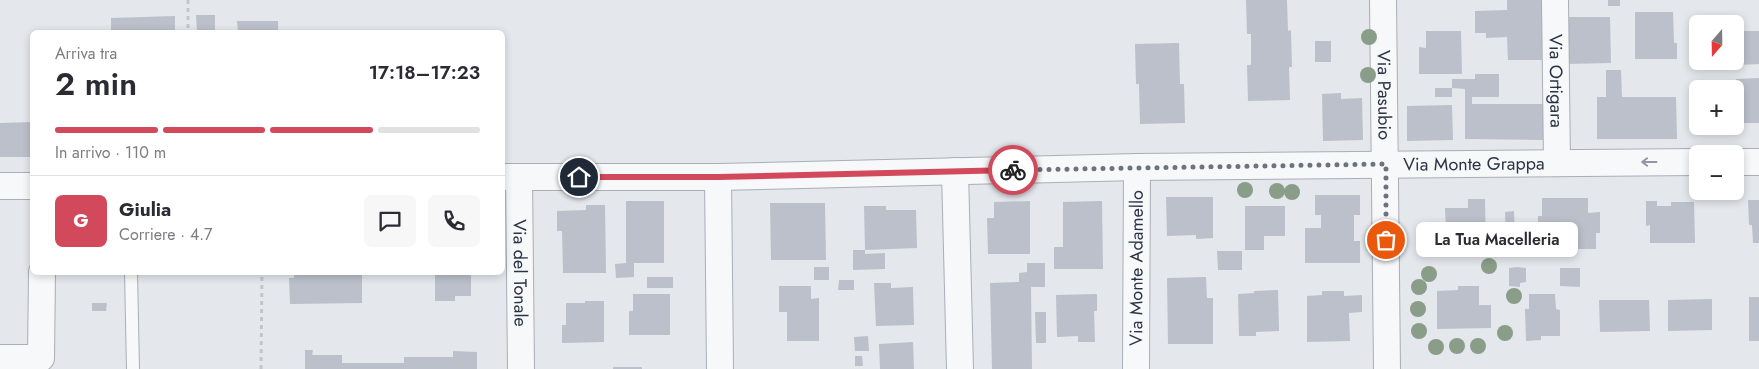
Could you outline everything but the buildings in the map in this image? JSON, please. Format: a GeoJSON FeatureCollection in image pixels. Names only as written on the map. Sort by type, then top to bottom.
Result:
{"type":"FeatureCollection","features":[{"type":"Feature","properties":{"kind":"street","name":"Via Pasubio"},"geometry":{"type":"LineString","coordinates":[[1382,0],[1388,369]]}},
{"type":"Feature","properties":{"kind":"street","name":"Via Ortigara"},"geometry":{"type":"LineString","coordinates":[[1555,0],[1557,163]]}},
{"type":"Feature","properties":{"kind":"street","name":"Via Monte Grappa"},"geometry":{"type":"LineString","coordinates":[[511,177],[718,177],[1137,167],[1689,162]]}},
{"type":"Feature","properties":{"kind":"street"},"geometry":{"type":"LineString","coordinates":[[1744,162],[1759,162]]}},
{"type":"Feature","properties":{"kind":"street","name":"Via Monte Adamello"},"geometry":{"type":"LineString","coordinates":[[1136,369],[1137,167]]}},
{"type":"Feature","properties":{"kind":"street"},"geometry":{"type":"LineString","coordinates":[[954,171],[960,369]]}},
{"type":"Feature","properties":{"kind":"street","name":"Via del Tonale"},"geometry":{"type":"LineString","coordinates":[[511,177],[521,369]]}},
{"type":"Feature","properties":{"kind":"street"},"geometry":{"type":"LineString","coordinates":[[718,177],[720,369]]}},
{"type":"Feature","properties":{"kind":"street"},"geometry":{"type":"LineString","coordinates":[[0,186],[30,186]]}},
{"type":"Feature","properties":{"kind":"street"},"geometry":{"type":"LineString","coordinates":[[0,358],[41,358],[42,275]]}},
{"type":"Feature","properties":{"kind":"lane"},"geometry":{"type":"LineString","coordinates":[[131,275],[133,369]]}},
{"type":"Feature","properties":{"kind":"path"},"geometry":{"type":"LineString","coordinates":[[188,0],[188,30]]}},
{"type":"Feature","properties":{"kind":"path"},"geometry":{"type":"LineString","coordinates":[[261,369],[262,275]]}},
{"type":"Feature","properties":{"kind":"way so far"},"geometry":{"type":"LineString","coordinates":[[1013,170],[1386,164],[1386,240]]}},
{"type":"Feature","properties":{"kind":"place","name":"La Tua Macelleria"},"geometry":{"type":"Point","coordinates":[1386,240]}},
{"type":"Feature","properties":{"kind":"route"},"geometry":{"type":"LineString","coordinates":[[579,177],[718,177],[1013,170]]}}]}
